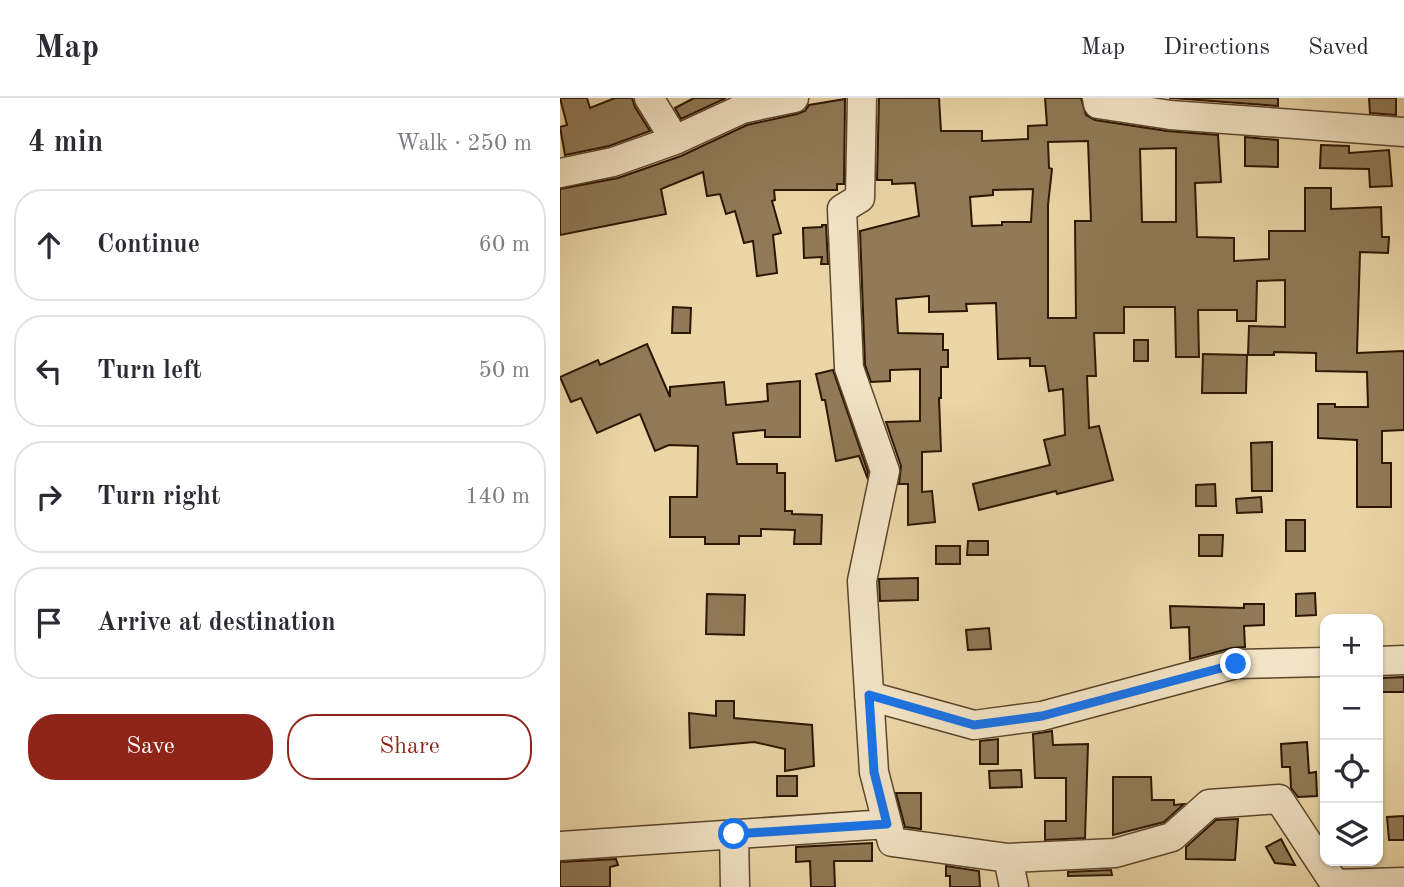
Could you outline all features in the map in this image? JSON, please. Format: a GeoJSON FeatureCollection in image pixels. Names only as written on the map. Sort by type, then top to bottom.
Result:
{"type":"FeatureCollection","features":[{"type":"Feature","properties":{"kind":"street"},"geometry":{"type":"LineString","coordinates":[[649,98],[675,140]]}},
{"type":"Feature","properties":{"kind":"street"},"geometry":{"type":"LineString","coordinates":[[560,173],[613,162],[675,140],[742,109],[794,98]]}},
{"type":"Feature","properties":{"kind":"street"},"geometry":{"type":"LineString","coordinates":[[862,98],[860,198],[842,209],[849,368],[885,471],[862,581],[874,772],[892,842],[1008,858],[1115,853],[1172,837],[1209,804],[1279,799],[1335,884],[1404,882]]}},
{"type":"Feature","properties":{"kind":"street"},"geometry":{"type":"LineString","coordinates":[[1097,98],[1098,104],[1170,115],[1404,132]]}},
{"type":"Feature","properties":{"kind":"street"},"geometry":{"type":"LineString","coordinates":[[1383,661],[1404,660]]}},
{"type":"Feature","properties":{"kind":"street"},"geometry":{"type":"LineString","coordinates":[[869,695],[974,725],[1042,716],[1236,664],[1320,662]]}},
{"type":"Feature","properties":{"kind":"street"},"geometry":{"type":"LineString","coordinates":[[560,846],[887,824]]}},
{"type":"Feature","properties":{"kind":"street"},"geometry":{"type":"LineString","coordinates":[[734,834],[735,887]]}},
{"type":"Feature","properties":{"kind":"street"},"geometry":{"type":"LineString","coordinates":[[1008,858],[1014,887]]}},
{"type":"Feature","properties":{"kind":"building"},"geometry":{"type":"Polygon","coordinates":[[[560,98],[587,98],[590,108],[615,98],[632,98],[650,131],[609,146],[565,155],[560,127],[567,125],[560,98]]]}},
{"type":"Feature","properties":{"kind":"building"},"geometry":{"type":"Polygon","coordinates":[[[694,98],[726,98],[681,119],[675,108],[694,98]]]}},
{"type":"Feature","properties":{"kind":"building"},"geometry":{"type":"Polygon","coordinates":[[[879,98],[939,98],[941,131],[982,131],[982,141],[1028,139],[1028,126],[1047,125],[1045,98],[1081,98],[1086,115],[1095,120],[1167,131],[1218,135],[1221,182],[1195,183],[1197,237],[1234,238],[1234,261],[1269,259],[1269,231],[1305,231],[1305,188],[1331,188],[1331,209],[1381,207],[1382,237],[1389,237],[1388,253],[1360,252],[1357,353],[1404,351],[1404,430],[1382,431],[1382,463],[1391,463],[1391,507],[1357,507],[1357,440],[1318,438],[1318,404],[1368,407],[1367,372],[1316,371],[1316,353],[1274,352],[1274,355],[1248,355],[1249,326],[1285,327],[1285,280],[1257,281],[1256,321],[1237,321],[1237,310],[1198,310],[1199,357],[1176,357],[1175,307],[1124,307],[1124,333],[1094,333],[1096,376],[1087,376],[1089,428],[1099,426],[1113,480],[979,510],[973,484],[1050,465],[1044,440],[1065,435],[1063,389],[1049,391],[1045,366],[1030,366],[1030,358],[998,359],[996,303],[966,304],[967,311],[929,312],[929,296],[896,299],[898,333],[943,334],[943,350],[948,350],[948,367],[941,367],[941,451],[922,452],[922,492],[932,491],[935,522],[908,525],[908,484],[899,484],[901,466],[886,422],[920,421],[920,369],[890,370],[890,381],[871,382],[865,365],[860,231],[919,216],[915,183],[892,184],[892,180],[877,180],[879,98]],[[1088,141],[1048,142],[1049,168],[1052,169],[1048,205],[1048,318],[1076,318],[1075,221],[1091,221],[1088,141]],[[1176,148],[1140,149],[1142,222],[1176,222],[1176,148]],[[1033,189],[993,190],[993,195],[970,197],[972,226],[1031,222],[1033,189]]]}},
{"type":"Feature","properties":{"kind":"building"},"geometry":{"type":"Polygon","coordinates":[[[1172,98],[1278,98],[1278,106],[1172,98]]]}},
{"type":"Feature","properties":{"kind":"building"},"geometry":{"type":"Polygon","coordinates":[[[1369,98],[1396,98],[1396,115],[1370,113],[1369,98]]]}},
{"type":"Feature","properties":{"kind":"building"},"geometry":{"type":"Polygon","coordinates":[[[845,99],[844,184],[837,184],[837,190],[774,190],[775,200],[772,201],[781,233],[773,235],[777,273],[757,276],[753,241],[744,243],[735,211],[726,214],[720,194],[707,196],[703,172],[661,189],[666,214],[560,235],[560,189],[618,178],[681,156],[747,125],[797,114],[805,111],[809,105],[845,99]]]}},
{"type":"Feature","properties":{"kind":"building"},"geometry":{"type":"Polygon","coordinates":[[[1245,137],[1278,140],[1278,167],[1245,166],[1245,137]]]}},
{"type":"Feature","properties":{"kind":"building"},"geometry":{"type":"Polygon","coordinates":[[[1321,145],[1349,146],[1349,153],[1389,150],[1392,186],[1370,187],[1369,169],[1320,168],[1321,145]]]}},
{"type":"Feature","properties":{"kind":"building"},"geometry":{"type":"Polygon","coordinates":[[[826,225],[828,264],[821,264],[822,257],[804,258],[803,228],[826,225]]]}},
{"type":"Feature","properties":{"kind":"building"},"geometry":{"type":"Polygon","coordinates":[[[673,307],[691,308],[690,333],[672,333],[673,307]]]}},
{"type":"Feature","properties":{"kind":"building"},"geometry":{"type":"Polygon","coordinates":[[[1134,340],[1148,340],[1148,361],[1134,361],[1134,340]]]}},
{"type":"Feature","properties":{"kind":"building"},"geometry":{"type":"Polygon","coordinates":[[[647,344],[670,397],[670,387],[724,382],[726,405],[768,401],[767,384],[800,381],[800,437],[765,437],[765,430],[733,433],[737,464],[777,464],[777,473],[785,473],[785,511],[792,511],[792,514],[822,515],[821,544],[794,544],[795,530],[761,529],[761,536],[739,536],[739,544],[705,544],[705,537],[670,537],[670,497],[697,497],[698,446],[669,445],[655,451],[640,414],[597,433],[581,398],[571,402],[560,377],[598,360],[600,365],[647,344]]]}},
{"type":"Feature","properties":{"kind":"building"},"geometry":{"type":"Polygon","coordinates":[[[1203,354],[1247,355],[1246,393],[1202,393],[1203,354]]]}},
{"type":"Feature","properties":{"kind":"building"},"geometry":{"type":"Polygon","coordinates":[[[833,370],[868,472],[867,477],[859,456],[836,461],[825,400],[822,400],[816,374],[833,370]]]}},
{"type":"Feature","properties":{"kind":"building"},"geometry":{"type":"Polygon","coordinates":[[[1272,442],[1272,491],[1252,491],[1251,443],[1272,442]]]}},
{"type":"Feature","properties":{"kind":"building"},"geometry":{"type":"Polygon","coordinates":[[[1215,484],[1216,506],[1196,506],[1196,485],[1215,484]]]}},
{"type":"Feature","properties":{"kind":"building"},"geometry":{"type":"Polygon","coordinates":[[[1261,497],[1262,512],[1237,513],[1236,499],[1261,497]]]}},
{"type":"Feature","properties":{"kind":"building"},"geometry":{"type":"Polygon","coordinates":[[[1286,520],[1305,520],[1305,551],[1286,551],[1286,520]]]}},
{"type":"Feature","properties":{"kind":"building"},"geometry":{"type":"Polygon","coordinates":[[[1199,535],[1223,535],[1222,556],[1199,556],[1199,535]]]}},
{"type":"Feature","properties":{"kind":"building"},"geometry":{"type":"Polygon","coordinates":[[[968,541],[988,541],[988,555],[967,555],[968,541]]]}},
{"type":"Feature","properties":{"kind":"building"},"geometry":{"type":"Polygon","coordinates":[[[936,546],[960,546],[960,564],[936,564],[936,546]]]}},
{"type":"Feature","properties":{"kind":"building"},"geometry":{"type":"Polygon","coordinates":[[[918,578],[918,600],[880,601],[879,579],[918,578]]]}},
{"type":"Feature","properties":{"kind":"building"},"geometry":{"type":"Polygon","coordinates":[[[1315,593],[1316,615],[1296,616],[1296,594],[1315,593]]]}},
{"type":"Feature","properties":{"kind":"building"},"geometry":{"type":"Polygon","coordinates":[[[707,594],[745,595],[744,635],[706,634],[707,594]]]}},
{"type":"Feature","properties":{"kind":"building"},"geometry":{"type":"Polygon","coordinates":[[[1244,604],[1264,604],[1264,625],[1244,626],[1245,647],[1190,659],[1189,627],[1171,628],[1170,606],[1244,608],[1244,604]]]}},
{"type":"Feature","properties":{"kind":"building"},"geometry":{"type":"Polygon","coordinates":[[[989,628],[991,649],[968,650],[966,630],[989,628]]]}},
{"type":"Feature","properties":{"kind":"building"},"geometry":{"type":"Polygon","coordinates":[[[1404,677],[1404,692],[1383,692],[1383,678],[1404,677]]]}},
{"type":"Feature","properties":{"kind":"building"},"geometry":{"type":"Polygon","coordinates":[[[716,701],[734,701],[734,718],[812,725],[814,766],[785,771],[785,749],[754,742],[690,748],[689,713],[716,716],[716,701]]]}},
{"type":"Feature","properties":{"kind":"building"},"geometry":{"type":"Polygon","coordinates":[[[1052,731],[1053,745],[1088,744],[1085,838],[1045,840],[1045,821],[1066,821],[1066,778],[1035,778],[1033,734],[1052,731]]]}},
{"type":"Feature","properties":{"kind":"building"},"geometry":{"type":"Polygon","coordinates":[[[998,739],[998,764],[980,764],[980,741],[998,739]]]}},
{"type":"Feature","properties":{"kind":"building"},"geometry":{"type":"Polygon","coordinates":[[[1307,742],[1309,773],[1316,772],[1317,796],[1298,797],[1291,788],[1290,767],[1282,767],[1281,744],[1307,742]]]}},
{"type":"Feature","properties":{"kind":"building"},"geometry":{"type":"Polygon","coordinates":[[[1021,770],[1022,787],[990,788],[989,771],[1021,770]]]}},
{"type":"Feature","properties":{"kind":"building"},"geometry":{"type":"Polygon","coordinates":[[[777,776],[797,776],[797,796],[777,796],[777,776]]]}},
{"type":"Feature","properties":{"kind":"building"},"geometry":{"type":"Polygon","coordinates":[[[1113,777],[1151,777],[1152,800],[1174,800],[1174,805],[1184,804],[1164,822],[1113,835],[1113,777]]]}},
{"type":"Feature","properties":{"kind":"building"},"geometry":{"type":"Polygon","coordinates":[[[896,793],[921,793],[921,829],[905,827],[896,793]]]}},
{"type":"Feature","properties":{"kind":"building"},"geometry":{"type":"Polygon","coordinates":[[[1404,816],[1404,840],[1389,840],[1387,817],[1404,816]]]}},
{"type":"Feature","properties":{"kind":"building"},"geometry":{"type":"Polygon","coordinates":[[[1238,819],[1235,860],[1186,859],[1186,847],[1216,820],[1238,819]]]}},
{"type":"Feature","properties":{"kind":"building"},"geometry":{"type":"Polygon","coordinates":[[[1281,839],[1295,865],[1275,863],[1266,847],[1281,839]]]}},
{"type":"Feature","properties":{"kind":"building"},"geometry":{"type":"Polygon","coordinates":[[[872,843],[872,861],[834,861],[835,887],[811,887],[810,861],[796,862],[796,847],[872,843]]]}},
{"type":"Feature","properties":{"kind":"building"},"geometry":{"type":"Polygon","coordinates":[[[616,859],[618,865],[610,867],[610,887],[560,887],[560,862],[616,859]]]}},
{"type":"Feature","properties":{"kind":"building"},"geometry":{"type":"Polygon","coordinates":[[[946,866],[979,871],[980,887],[950,887],[946,866]]]}},
{"type":"Feature","properties":{"kind":"building"},"geometry":{"type":"Polygon","coordinates":[[[1111,870],[1112,875],[1068,876],[1068,872],[1111,870]]]}},
{"type":"Feature","properties":{"kind":"route"},"geometry":{"type":"LineString","coordinates":[[734,834],[887,824],[874,772],[869,695],[974,725],[1042,716],[1236,664]]}}]}
